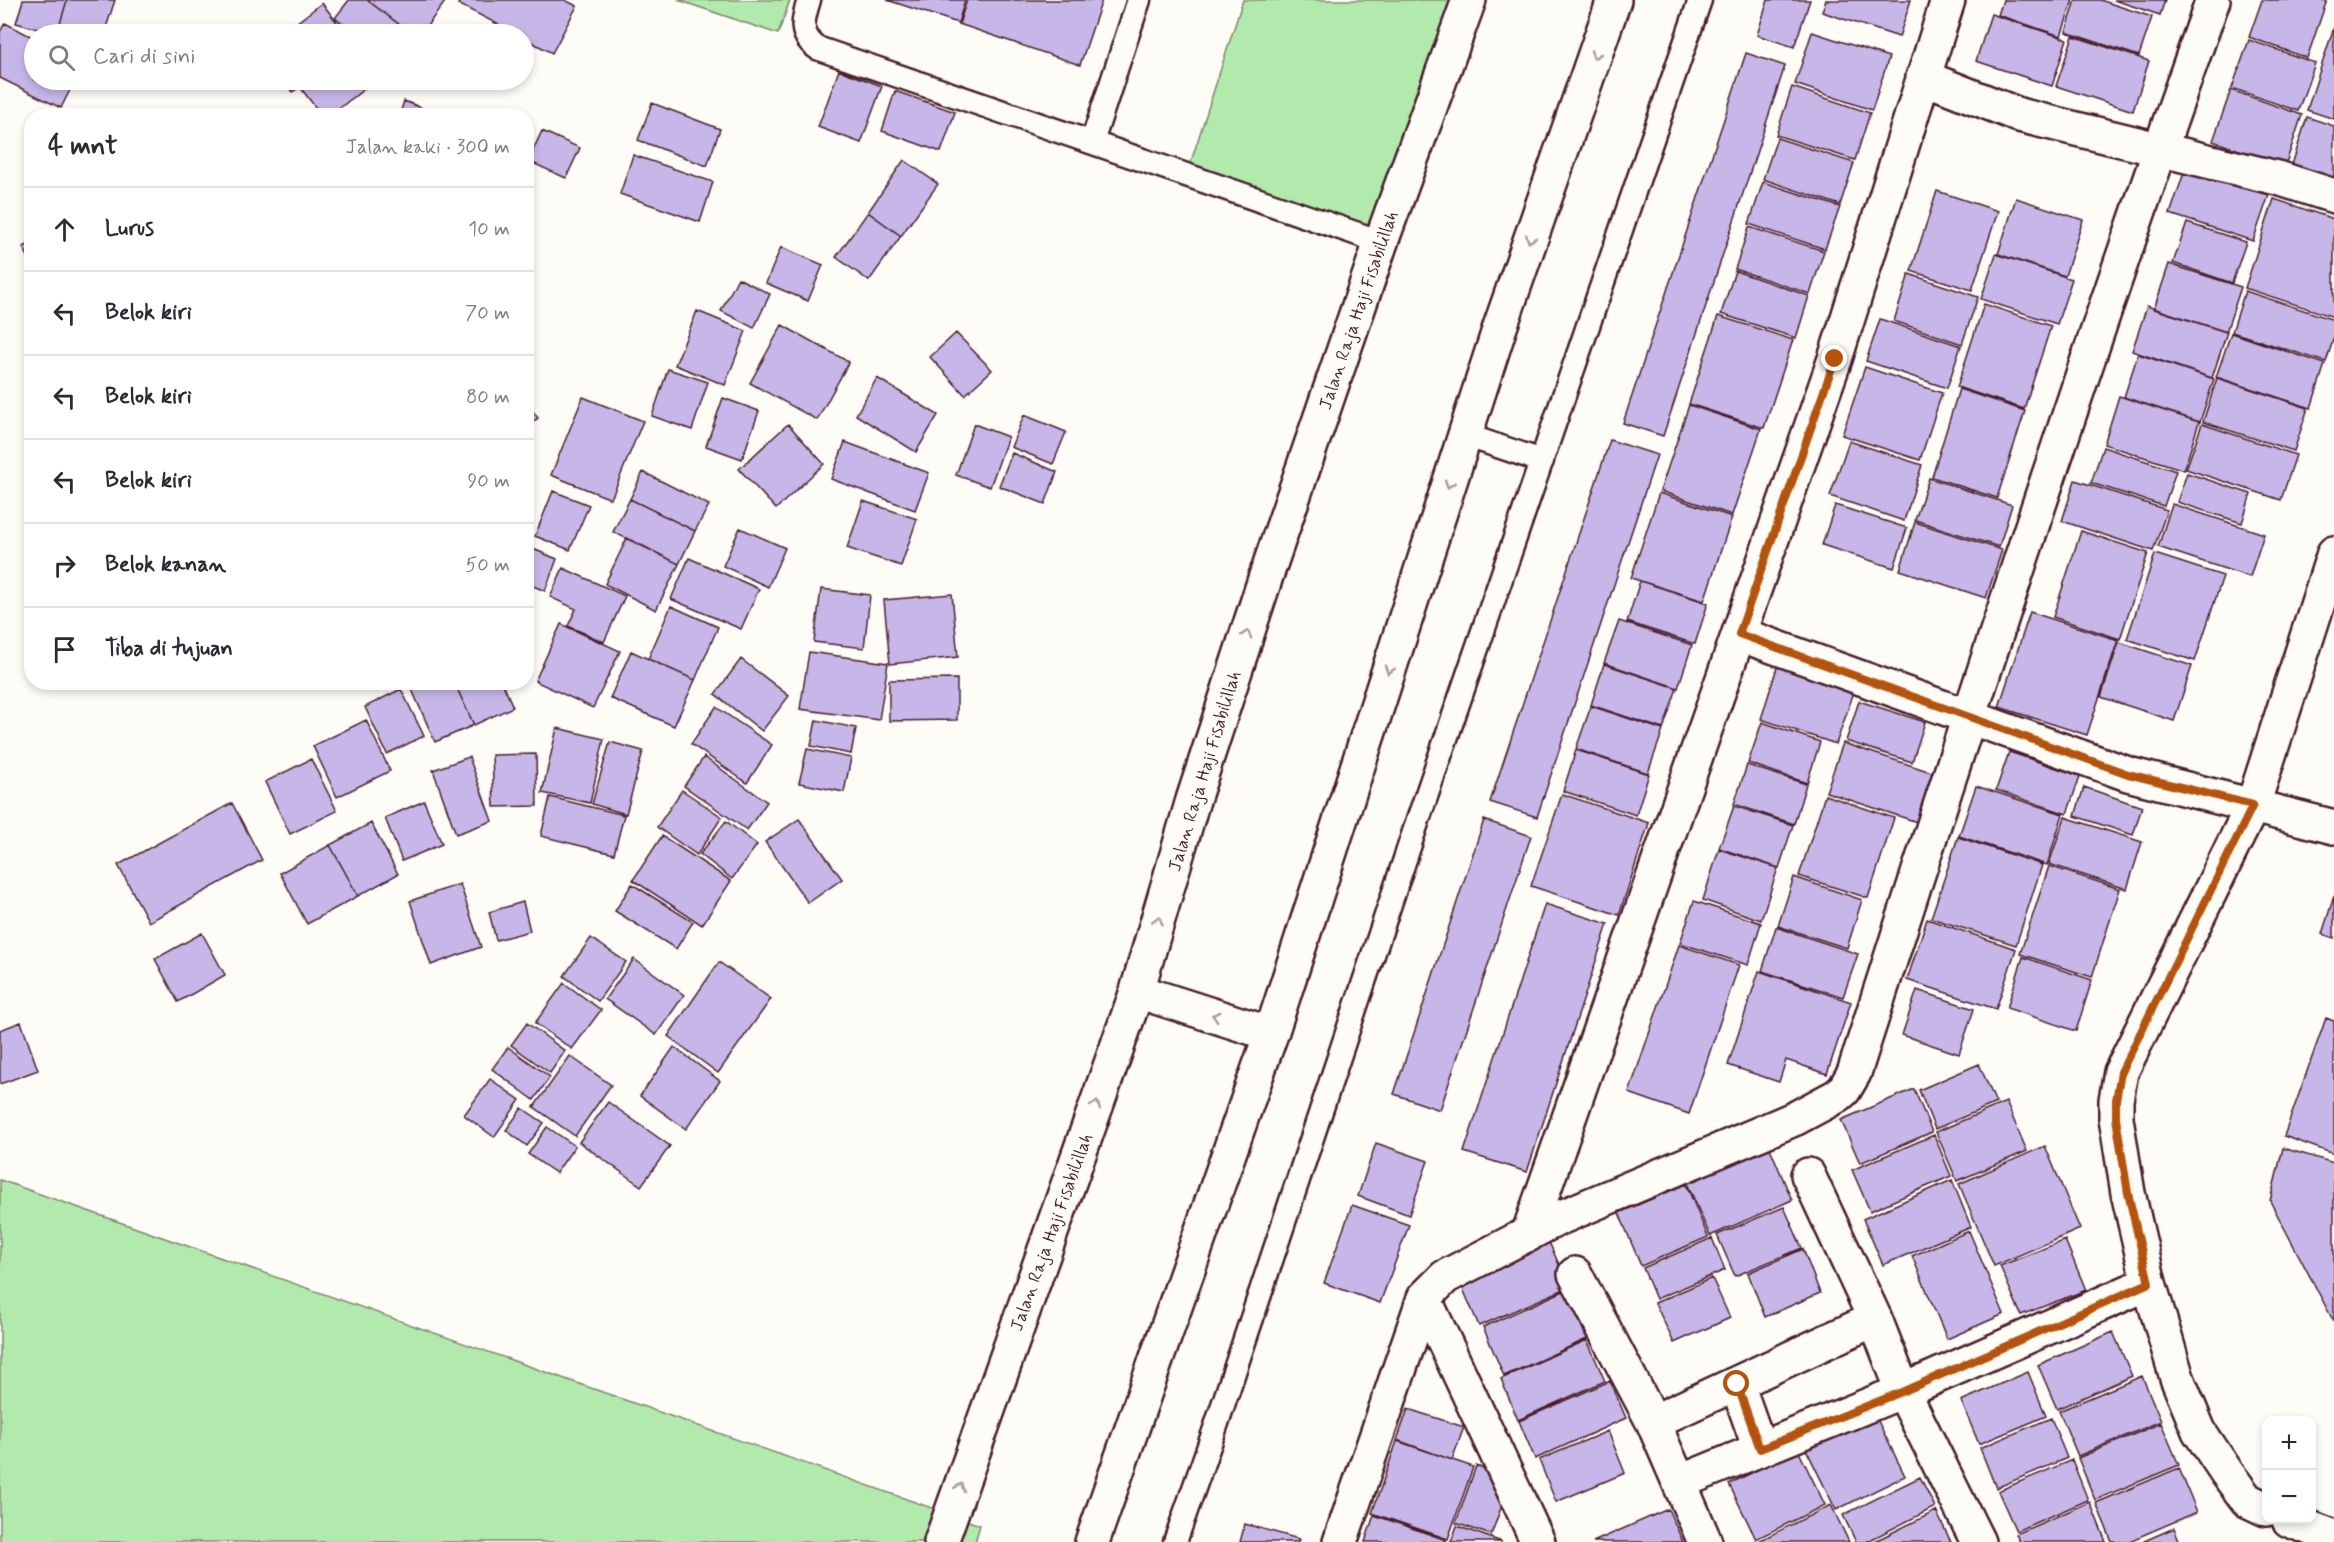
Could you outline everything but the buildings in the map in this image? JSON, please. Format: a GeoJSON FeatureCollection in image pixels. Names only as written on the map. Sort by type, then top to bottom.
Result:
{"type":"FeatureCollection","features":[{"type":"Feature","properties":{"kind":"street","name":"Jalan Raja Haji Fisabilillah"},"geometry":{"type":"LineString","coordinates":[[941,1542],[1137,991],[1193,801],[1265,579],[1380,242],[1469,0]]}},
{"type":"Feature","properties":{"kind":"street"},"geometry":{"type":"LineString","coordinates":[[1092,1542],[1271,1034],[1500,327],[1614,0]]}},
{"type":"Feature","properties":{"kind":"street"},"geometry":{"type":"LineString","coordinates":[[1528,1235],[1835,359],[1948,0]]}},
{"type":"Feature","properties":{"kind":"street"},"geometry":{"type":"LineString","coordinates":[[1341,1542],[1424,1298],[1445,1277],[1557,1220],[1796,1118],[1844,1090],[1854,1073],[1968,717],[2160,149],[2213,0]]}},
{"type":"Feature","properties":{"kind":"street"},"geometry":{"type":"LineString","coordinates":[[1923,77],[2019,115],[2281,179],[2334,196]]}},
{"type":"Feature","properties":{"kind":"street"},"geometry":{"type":"LineString","coordinates":[[2262,1507],[2247,1500],[2199,1431],[2178,1378],[2149,1283],[2128,1193],[2116,1118],[2116,1100],[2121,1072],[2253,805],[2334,554]]}},
{"type":"Feature","properties":{"kind":"street"},"geometry":{"type":"LineString","coordinates":[[1739,634],[2128,774],[2334,827]]}},
{"type":"Feature","properties":{"kind":"street"},"geometry":{"type":"LineString","coordinates":[[1137,991],[1271,1034]]}},
{"type":"Feature","properties":{"kind":"street"},"geometry":{"type":"LineString","coordinates":[[1808,1175],[1875,1319],[1904,1391],[1978,1542]]}},
{"type":"Feature","properties":{"kind":"street"},"geometry":{"type":"LineString","coordinates":[[1575,1274],[1653,1422],[1705,1542]]}},
{"type":"Feature","properties":{"kind":"street"},"geometry":{"type":"LineString","coordinates":[[1680,1482],[1904,1391],[2149,1283]]}},
{"type":"Feature","properties":{"kind":"street"},"geometry":{"type":"LineString","coordinates":[[1424,1298],[1538,1542]]}},
{"type":"Feature","properties":{"kind":"street"},"geometry":{"type":"LineString","coordinates":[[1653,1422],[1875,1319]]}},
{"type":"Feature","properties":{"kind":"street"},"geometry":{"type":"LineString","coordinates":[[1737,1384],[1760,1449]]}},
{"type":"Feature","properties":{"kind":"street"},"geometry":{"type":"LineString","coordinates":[[2300,1524],[2334,1537]]}},
{"type":"Feature","properties":{"kind":"lane"},"geometry":{"type":"LineString","coordinates":[[810,0],[802,22],[804,32],[811,44],[817,48],[1380,242]]}},
{"type":"Feature","properties":{"kind":"lane"},"geometry":{"type":"LineString","coordinates":[[1092,142],[1138,0]]}},
{"type":"Feature","properties":{"kind":"lane"},"geometry":{"type":"LineString","coordinates":[[1175,1542],[1216,1426],[1418,820],[1700,0]]}},
{"type":"Feature","properties":{"kind":"lane"},"geometry":{"type":"LineString","coordinates":[[1465,435],[1542,461]]}},
{"type":"Feature","properties":{"kind":"green space"},"geometry":{"type":"Polygon","coordinates":[[[678,0],[790,0],[778,34],[678,0]]]}},
{"type":"Feature","properties":{"kind":"green space"},"geometry":{"type":"Polygon","coordinates":[[[1243,0],[1478,0],[1381,242],[1187,174],[1243,0]]]}},
{"type":"Feature","properties":{"kind":"green space"},"geometry":{"type":"Polygon","coordinates":[[[0,1180],[980,1525],[975,1542],[0,1542],[0,1180]]]}},
{"type":"Feature","properties":{"kind":"route"},"geometry":{"type":"LineString","coordinates":[[1737,1384],[1760,1449],[1904,1391],[2149,1283],[2128,1193],[2116,1118],[2116,1100],[2121,1072],[2253,805],[2128,774],[1739,634],[1835,359]]}}]}
